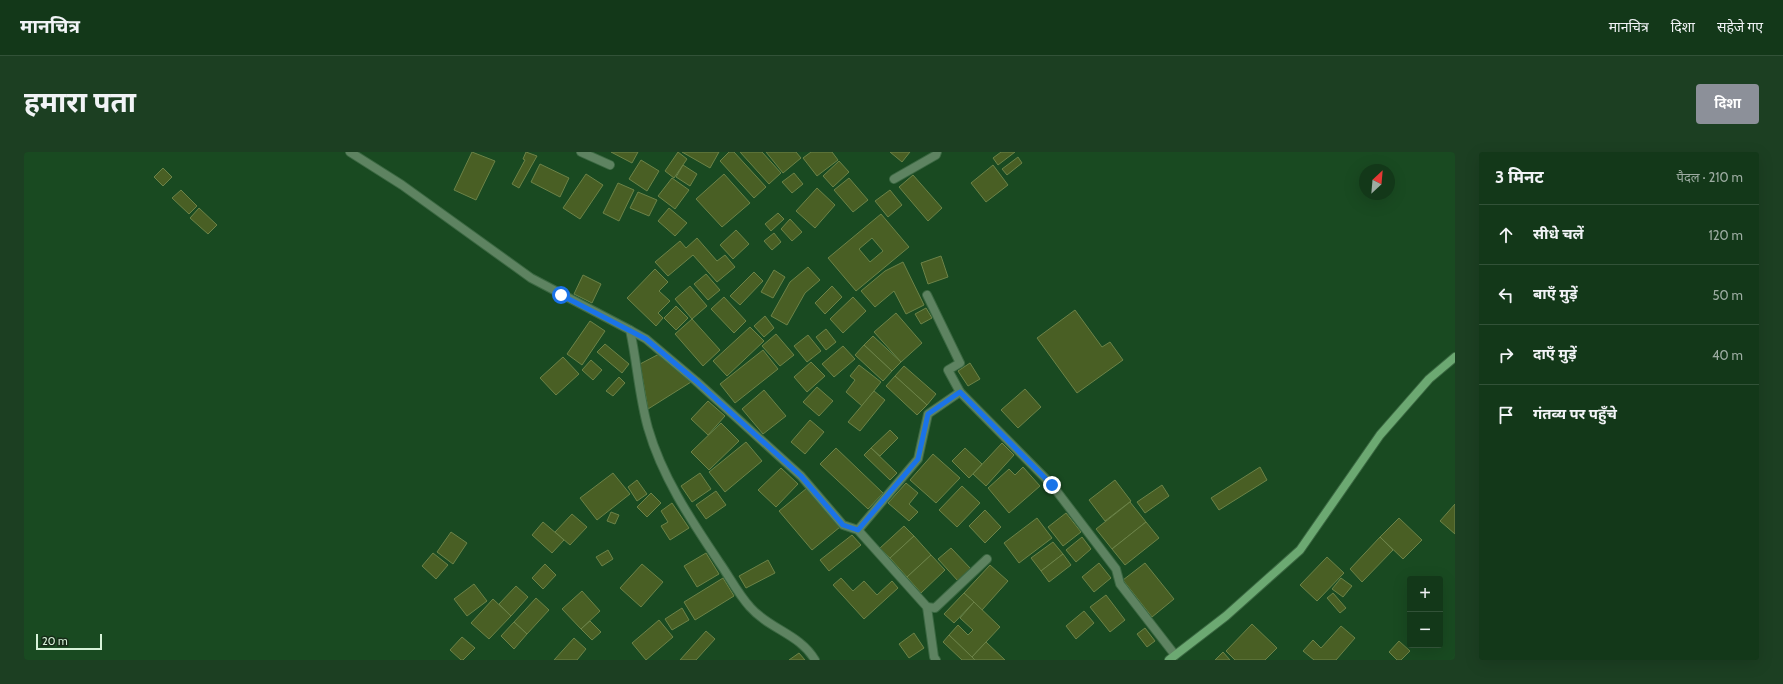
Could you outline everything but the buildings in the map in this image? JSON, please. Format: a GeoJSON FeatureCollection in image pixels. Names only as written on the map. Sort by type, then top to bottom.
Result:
{"type":"FeatureCollection","features":[{"type":"Feature","properties":{"kind":"street"},"geometry":{"type":"LineString","coordinates":[[350,152],[402,185],[531,278],[646,339],[696,381],[801,476],[843,525],[858,530],[927,608],[934,657],[936,660]]}},
{"type":"Feature","properties":{"kind":"street"},"geometry":{"type":"LineString","coordinates":[[581,152],[610,165]]}},
{"type":"Feature","properties":{"kind":"street"},"geometry":{"type":"LineString","coordinates":[[894,179],[936,155],[936,152]]}},
{"type":"Feature","properties":{"kind":"street"},"geometry":{"type":"LineString","coordinates":[[926,295],[960,363],[948,370],[960,392],[1052,485],[1116,569],[1120,584],[1172,658],[1226,616],[1300,550],[1380,435],[1429,379],[1455,357]]}},
{"type":"Feature","properties":{"kind":"street"},"geometry":{"type":"LineString","coordinates":[[630,330],[648,428],[661,462],[684,508],[750,606],[765,622],[795,638],[808,649],[815,660]]}},
{"type":"Feature","properties":{"kind":"street"},"geometry":{"type":"LineString","coordinates":[[858,530],[918,459],[928,414],[960,392]]}},
{"type":"Feature","properties":{"kind":"street"},"geometry":{"type":"LineString","coordinates":[[927,608],[935,608],[988,559]]}},
{"type":"Feature","properties":{"kind":"route"},"geometry":{"type":"LineString","coordinates":[[561,295],[646,339],[696,381],[801,476],[843,525],[858,530],[918,459],[928,414],[960,392],[1052,485]]}}]}
